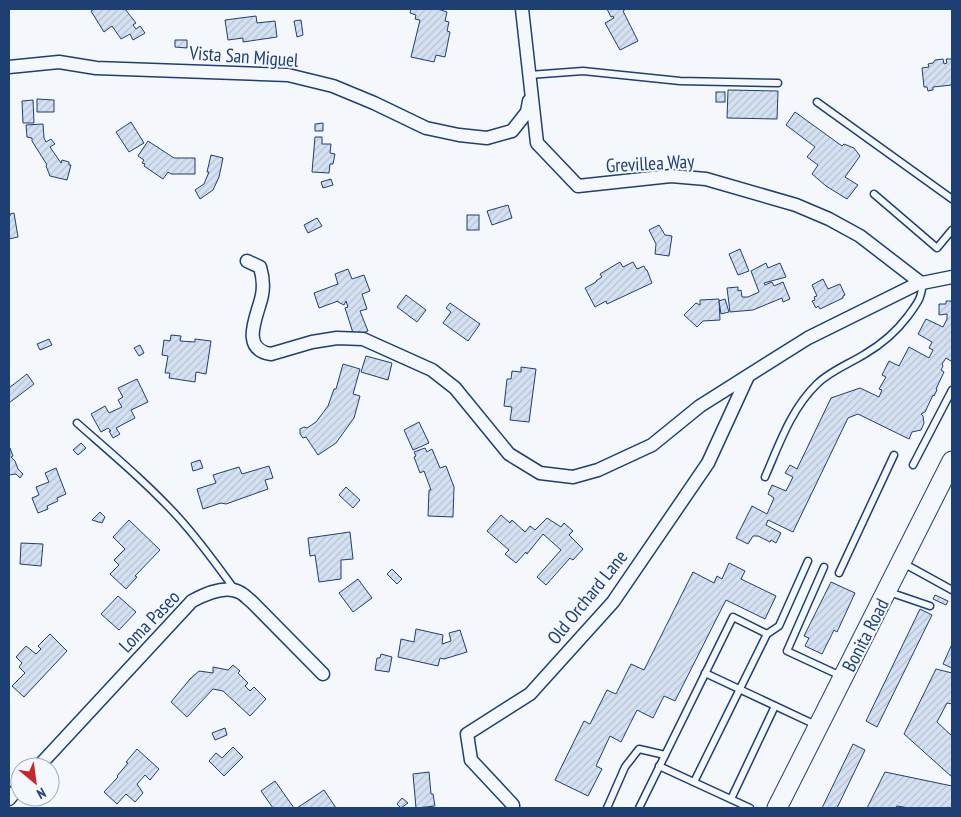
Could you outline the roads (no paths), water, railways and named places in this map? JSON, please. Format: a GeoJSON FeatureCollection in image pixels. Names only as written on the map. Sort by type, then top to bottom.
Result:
{"type":"FeatureCollection","features":[{"type":"Feature","properties":{"kind":"main road","name":"Bonita Road"},"geometry":{"type":"LineString","coordinates":[[777,808],[952,461]]}},
{"type":"Feature","properties":{"kind":"street","name":"Grevillea Way"},"geometry":{"type":"LineString","coordinates":[[522,9],[537,143],[578,186],[671,176],[715,181],[796,205],[829,219],[860,236],[922,282]]}},
{"type":"Feature","properties":{"kind":"street","name":"Vista San Miguel"},"geometry":{"type":"LineString","coordinates":[[9,67],[59,62],[96,68],[288,75],[333,86],[426,128],[459,135],[487,138],[512,131],[527,112],[531,93]]}},
{"type":"Feature","properties":{"kind":"street"},"geometry":{"type":"LineString","coordinates":[[247,261],[260,267],[263,276],[262,296],[252,332],[256,347],[265,353],[271,354],[312,342],[337,338],[363,339],[432,370],[455,388],[509,454],[540,473],[573,477],[598,470],[652,445],[700,406],[808,338],[916,284],[952,276]]}},
{"type":"Feature","properties":{"kind":"street","name":"Old Orchard Lane"},"geometry":{"type":"LineString","coordinates":[[513,808],[513,805],[500,790],[471,760],[467,734],[530,694],[613,602],[708,463],[748,376]]}},
{"type":"Feature","properties":{"kind":"street","name":"Loma Paseo"},"geometry":{"type":"LineString","coordinates":[[47,757],[192,601],[213,590],[236,591]]}},
{"type":"Feature","properties":{"kind":"street"},"geometry":{"type":"LineString","coordinates":[[236,591],[252,602],[323,674]]}},
{"type":"Feature","properties":{"kind":"lane"},"geometry":{"type":"LineString","coordinates":[[529,76],[583,71],[680,81],[778,83]]}},
{"type":"Feature","properties":{"kind":"lane"},"geometry":{"type":"LineString","coordinates":[[817,102],[952,199]]}},
{"type":"Feature","properties":{"kind":"lane"},"geometry":{"type":"LineString","coordinates":[[874,194],[937,248],[952,230]]}},
{"type":"Feature","properties":{"kind":"lane"},"geometry":{"type":"LineString","coordinates":[[765,477],[782,438],[804,398],[826,376],[886,341],[899,328],[921,298],[922,282]]}},
{"type":"Feature","properties":{"kind":"lane"},"geometry":{"type":"LineString","coordinates":[[913,465],[952,390]]}},
{"type":"Feature","properties":{"kind":"lane"},"geometry":{"type":"LineString","coordinates":[[77,423],[178,517],[213,558],[236,591]]}},
{"type":"Feature","properties":{"kind":"lane"},"geometry":{"type":"LineString","coordinates":[[839,573],[894,455]]}},
{"type":"Feature","properties":{"kind":"lane"},"geometry":{"type":"LineString","coordinates":[[694,782],[767,634],[779,626],[808,561]]}},
{"type":"Feature","properties":{"kind":"lane"},"geometry":{"type":"LineString","coordinates":[[901,562],[952,590]]}},
{"type":"Feature","properties":{"kind":"lane"},"geometry":{"type":"LineString","coordinates":[[824,567],[787,651],[843,677]]}},
{"type":"Feature","properties":{"kind":"lane"},"geometry":{"type":"LineString","coordinates":[[887,591],[930,606]]}},
{"type":"Feature","properties":{"kind":"lane"},"geometry":{"type":"LineString","coordinates":[[638,808],[733,617],[767,634]]}},
{"type":"Feature","properties":{"kind":"lane"},"geometry":{"type":"LineString","coordinates":[[706,673],[819,726]]}},
{"type":"Feature","properties":{"kind":"lane"},"geometry":{"type":"LineString","coordinates":[[731,800],[775,706]]}},
{"type":"Feature","properties":{"kind":"lane"},"geometry":{"type":"LineString","coordinates":[[607,808],[625,767],[639,749],[665,755]]}},
{"type":"Feature","properties":{"kind":"lane"},"geometry":{"type":"LineString","coordinates":[[660,766],[750,808]]}}]}
